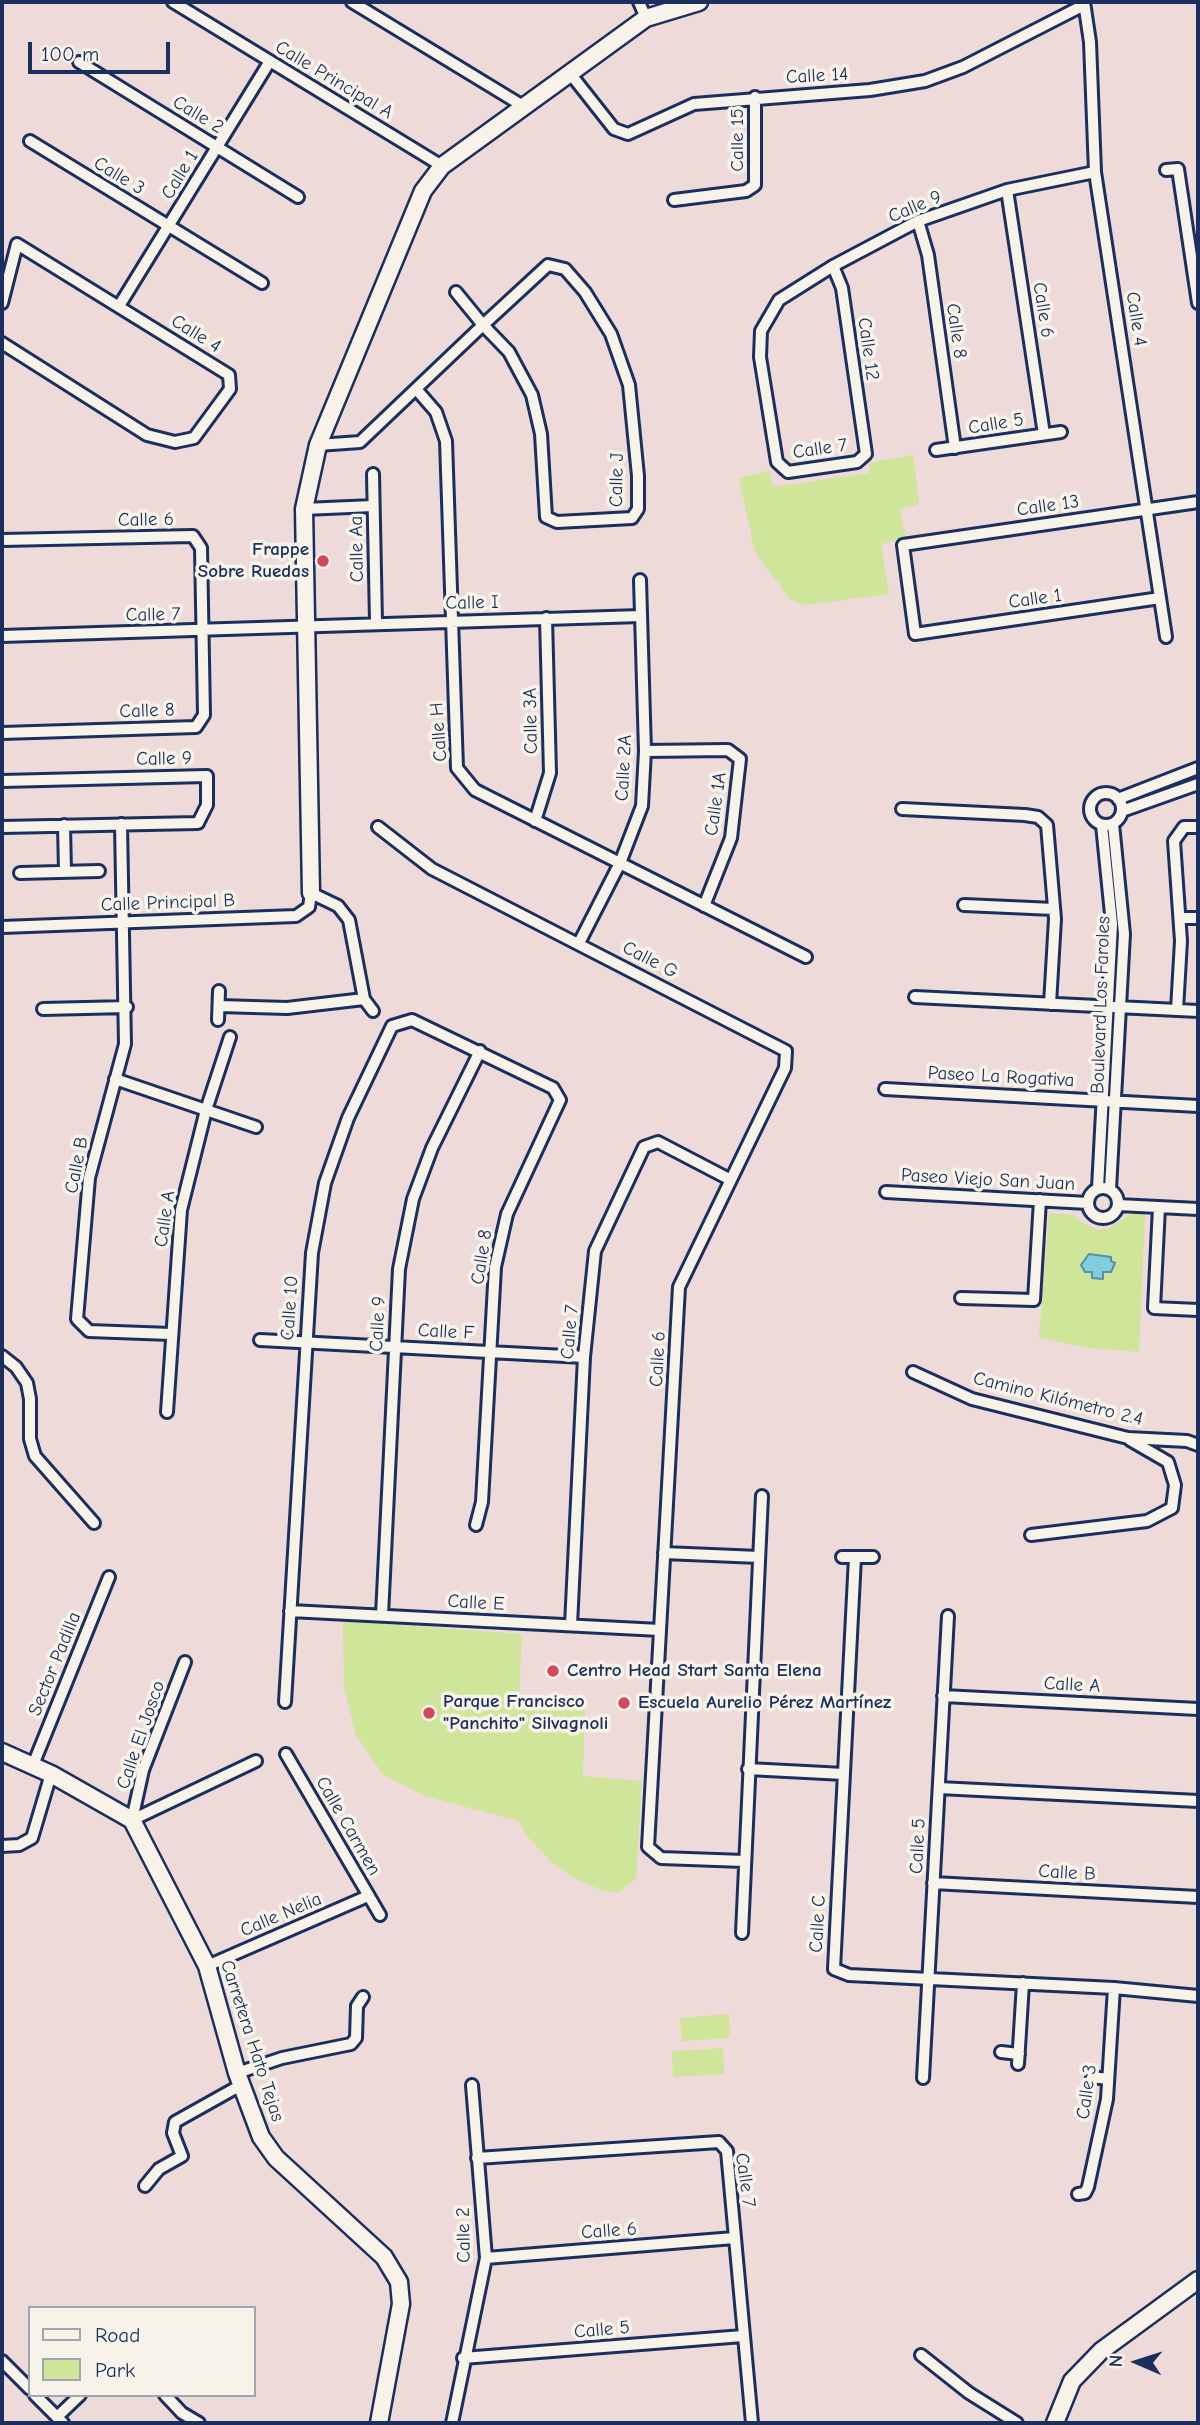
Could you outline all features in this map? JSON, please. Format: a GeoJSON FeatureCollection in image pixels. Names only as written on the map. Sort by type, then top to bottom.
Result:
{"type":"FeatureCollection","features":[{"type":"Feature","properties":{"kind":"street","name":"Calle Principal A"},"geometry":{"type":"LineString","coordinates":[[173,2],[442,166]]}},
{"type":"Feature","properties":{"kind":"street"},"geometry":{"type":"LineString","coordinates":[[352,2],[523,106]]}},
{"type":"Feature","properties":{"kind":"street"},"geometry":{"type":"LineString","coordinates":[[639,2],[646,18]]}},
{"type":"Feature","properties":{"kind":"street"},"geometry":{"type":"LineString","coordinates":[[373,1011],[364,999],[349,920],[338,906],[311,893],[304,627],[304,509],[318,445],[423,191],[442,166],[646,18],[699,2]]}},
{"type":"Feature","properties":{"kind":"street","name":"Calle 14"},"geometry":{"type":"LineString","coordinates":[[569,72],[614,129],[628,134],[694,104],[755,97],[870,90],[925,81],[963,67],[1084,3]]}},
{"type":"Feature","properties":{"kind":"street","name":"Calle 4"},"geometry":{"type":"LineString","coordinates":[[1084,3],[1090,42],[1096,172],[1166,637]]}},
{"type":"Feature","properties":{"kind":"street","name":"Calle 1"},"geometry":{"type":"LineString","coordinates":[[119,306],[270,61]]}},
{"type":"Feature","properties":{"kind":"street","name":"Calle 2"},"geometry":{"type":"LineString","coordinates":[[79,62],[298,197]]}},
{"type":"Feature","properties":{"kind":"street","name":"Calle 15"},"geometry":{"type":"LineString","coordinates":[[674,200],[746,191],[755,185],[755,97]]}},
{"type":"Feature","properties":{"kind":"street","name":"Calle 3"},"geometry":{"type":"LineString","coordinates":[[30,141],[262,283]]}},
{"type":"Feature","properties":{"kind":"street"},"geometry":{"type":"LineString","coordinates":[[1166,170],[1178,169],[1198,303]]}},
{"type":"Feature","properties":{"kind":"street","name":"Calle 9"},"geometry":{"type":"LineString","coordinates":[[775,449],[760,356],[761,331],[779,300],[833,266],[918,221],[1007,190],[1096,172]]}},
{"type":"Feature","properties":{"kind":"street","name":"Calle 6"},"geometry":{"type":"LineString","coordinates":[[1007,190],[1044,434]]}},
{"type":"Feature","properties":{"kind":"street","name":"Calle 8"},"geometry":{"type":"LineString","coordinates":[[918,221],[928,255],[955,447]]}},
{"type":"Feature","properties":{"kind":"street","name":"Calle 4"},"geometry":{"type":"LineString","coordinates":[[2,303],[17,244],[229,375],[230,389],[194,438],[175,442],[147,435],[2,343]]}},
{"type":"Feature","properties":{"kind":"street","name":"Calle J"},"geometry":{"type":"LineString","coordinates":[[318,445],[360,443],[483,325],[548,265],[565,268],[586,292],[611,334],[629,386],[638,476],[638,509],[632,518],[557,523],[546,517],[541,434],[532,394],[509,352],[483,325],[456,292]]}},
{"type":"Feature","properties":{"kind":"street","name":"Calle 12"},"geometry":{"type":"LineString","coordinates":[[833,266],[842,288],[863,438]]}},
{"type":"Feature","properties":{"kind":"street","name":"Calle H"},"geometry":{"type":"LineString","coordinates":[[416,389],[436,412],[446,441],[457,768],[475,790],[806,957]]}},
{"type":"Feature","properties":{"kind":"street","name":"Calle 5"},"geometry":{"type":"LineString","coordinates":[[936,450],[1061,432]]}},
{"type":"Feature","properties":{"kind":"street","name":"Calle 7"},"geometry":{"type":"LineString","coordinates":[[775,449],[778,462],[788,472],[857,462],[866,454],[863,438]]}},
{"type":"Feature","properties":{"kind":"street","name":"Calle Aa"},"geometry":{"type":"LineString","coordinates":[[373,474],[376,622]]}},
{"type":"Feature","properties":{"kind":"street","name":"Calle 13"},"geometry":{"type":"LineString","coordinates":[[915,634],[903,545],[1198,502]]}},
{"type":"Feature","properties":{"kind":"street"},"geometry":{"type":"LineString","coordinates":[[304,509],[373,506]]}},
{"type":"Feature","properties":{"kind":"street","name":"Calle 6"},"geometry":{"type":"LineString","coordinates":[[2,540],[192,536],[201,548],[203,632]]}},
{"type":"Feature","properties":{"kind":"street","name":"Calle 2A"},"geometry":{"type":"LineString","coordinates":[[579,943],[620,863],[642,806],[645,751],[640,580]]}},
{"type":"Feature","properties":{"kind":"street","name":"Calle 1"},"geometry":{"type":"LineString","coordinates":[[915,634],[1160,598]]}},
{"type":"Feature","properties":{"kind":"street","name":"Calle I"},"geometry":{"type":"LineString","coordinates":[[304,627],[376,622],[641,616]]}},
{"type":"Feature","properties":{"kind":"street","name":"Calle 3A"},"geometry":{"type":"LineString","coordinates":[[535,821],[550,773],[546,618]]}},
{"type":"Feature","properties":{"kind":"street","name":"Calle 7"},"geometry":{"type":"LineString","coordinates":[[2,636],[304,627]]}},
{"type":"Feature","properties":{"kind":"street","name":"Calle 8"},"geometry":{"type":"LineString","coordinates":[[2,733],[196,727],[204,715],[203,632]]}},
{"type":"Feature","properties":{"kind":"street","name":"Calle 1A"},"geometry":{"type":"LineString","coordinates":[[645,751],[728,750],[740,759],[731,838],[704,906]]}},
{"type":"Feature","properties":{"kind":"street"},"geometry":{"type":"LineString","coordinates":[[1122,811],[1118,799],[1198,768]]}},
{"type":"Feature","properties":{"kind":"street","name":"Calle 9"},"geometry":{"type":"LineString","coordinates":[[2,781],[207,776],[207,805],[198,822],[2,827]]}},
{"type":"Feature","properties":{"kind":"street"},"geometry":{"type":"LineString","coordinates":[[1108,824],[1122,811],[1198,784]]}},
{"type":"Feature","properties":{"kind":"street","name":"Boulevard Los Faroles"},"geometry":{"type":"LineString","coordinates":[[1104,1189],[1115,1102],[1112,924],[1108,824],[1094,819],[1091,803],[1103,794],[1118,799]]}},
{"type":"Feature","properties":{"kind":"street"},"geometry":{"type":"LineString","coordinates":[[902,809],[1038,817],[1047,825],[1054,909],[1050,1004]]}},
{"type":"Feature","properties":{"kind":"street"},"geometry":{"type":"LineString","coordinates":[[121,824],[124,922]]}},
{"type":"Feature","properties":{"kind":"street"},"geometry":{"type":"LineString","coordinates":[[64,825],[65,872]]}},
{"type":"Feature","properties":{"kind":"street","name":"Calle G"},"geometry":{"type":"LineString","coordinates":[[378,827],[432,869],[786,1051],[785,1068],[729,1179]]}},
{"type":"Feature","properties":{"kind":"street"},"geometry":{"type":"LineString","coordinates":[[1177,1010],[1181,918],[1174,841],[1184,827],[1198,828]]}},
{"type":"Feature","properties":{"kind":"street"},"geometry":{"type":"LineString","coordinates":[[20,873],[99,871]]}},
{"type":"Feature","properties":{"kind":"street","name":"Calle Principal B"},"geometry":{"type":"LineString","coordinates":[[7,927],[296,915],[309,907],[311,893]]}},
{"type":"Feature","properties":{"kind":"street"},"geometry":{"type":"LineString","coordinates":[[964,905],[1054,909]]}},
{"type":"Feature","properties":{"kind":"street"},"geometry":{"type":"LineString","coordinates":[[1181,918],[1198,918]]}},
{"type":"Feature","properties":{"kind":"street","name":"Calle B"},"geometry":{"type":"LineString","coordinates":[[124,922],[127,1007],[125,1044],[89,1178],[77,1319],[89,1331],[171,1334]]}},
{"type":"Feature","properties":{"kind":"street"},"geometry":{"type":"LineString","coordinates":[[218,1020],[219,992]]}},
{"type":"Feature","properties":{"kind":"street"},"geometry":{"type":"LineString","coordinates":[[915,997],[1198,1011]]}},
{"type":"Feature","properties":{"kind":"street"},"geometry":{"type":"LineString","coordinates":[[219,1006],[287,1007],[364,999]]}},
{"type":"Feature","properties":{"kind":"street"},"geometry":{"type":"LineString","coordinates":[[43,1009],[127,1007]]}},
{"type":"Feature","properties":{"kind":"street","name":"Boulevard Los Faroles"},"geometry":{"type":"LineString","coordinates":[[1104,1189],[1102,1100],[1114,1007]]}},
{"type":"Feature","properties":{"kind":"street","name":"Calle 10"},"geometry":{"type":"LineString","coordinates":[[285,1702],[292,1678],[290,1611],[305,1342],[312,1253],[325,1183],[348,1118],[392,1026],[412,1020],[480,1051]]}},
{"type":"Feature","properties":{"kind":"street","name":"Calle A"},"geometry":{"type":"LineString","coordinates":[[166,1412],[181,1210],[206,1110],[230,1037]]}},
{"type":"Feature","properties":{"kind":"street","name":"Calle 9"},"geometry":{"type":"LineString","coordinates":[[382,1615],[399,1269],[413,1199],[432,1148],[480,1051]]}},
{"type":"Feature","properties":{"kind":"street","name":"Calle 8"},"geometry":{"type":"LineString","coordinates":[[475,1525],[482,1502],[495,1267],[507,1214],[559,1100],[553,1088],[480,1051]]}},
{"type":"Feature","properties":{"kind":"street"},"geometry":{"type":"LineString","coordinates":[[115,1079],[256,1127]]}},
{"type":"Feature","properties":{"kind":"street","name":"Paseo La Rogativa"},"geometry":{"type":"LineString","coordinates":[[885,1089],[1198,1105]]}},
{"type":"Feature","properties":{"kind":"street","name":"Calle 7"},"geometry":{"type":"LineString","coordinates":[[571,1625],[584,1357],[596,1251],[645,1147],[659,1142],[729,1179]]}},
{"type":"Feature","properties":{"kind":"street","name":"Calle 6"},"geometry":{"type":"LineString","coordinates":[[729,1179],[679,1287],[649,1847],[661,1858],[744,1861]]}},
{"type":"Feature","properties":{"kind":"street"},"geometry":{"type":"LineString","coordinates":[[1104,1189],[1117,1196],[1118,1205]]}},
{"type":"Feature","properties":{"kind":"street","name":"Paseo Viejo San Juan"},"geometry":{"type":"LineString","coordinates":[[1104,1189],[1090,1195],[1088,1203],[1093,1215],[1102,1219],[1112,1216],[1118,1205],[1198,1209]]}},
{"type":"Feature","properties":{"kind":"street","name":"Paseo Viejo San Juan"},"geometry":{"type":"LineString","coordinates":[[886,1192],[1088,1203]]}},
{"type":"Feature","properties":{"kind":"street"},"geometry":{"type":"LineString","coordinates":[[961,1298],[1034,1300],[1040,1200]]}},
{"type":"Feature","properties":{"kind":"street"},"geometry":{"type":"LineString","coordinates":[[1159,1207],[1154,1308],[1198,1310]]}},
{"type":"Feature","properties":{"kind":"street","name":"Calle F"},"geometry":{"type":"LineString","coordinates":[[260,1340],[584,1357]]}},
{"type":"Feature","properties":{"kind":"street"},"geometry":{"type":"LineString","coordinates":[[2,1356],[16,1367],[27,1383],[30,1398],[30,1439],[35,1456],[94,1523]]}},
{"type":"Feature","properties":{"kind":"street","name":"Camino Kilómetro 2.4"},"geometry":{"type":"LineString","coordinates":[[913,1371],[972,1399],[1128,1438],[1187,1441],[1198,1445]]}},
{"type":"Feature","properties":{"kind":"street"},"geometry":{"type":"LineString","coordinates":[[1031,1535],[1147,1521],[1171,1508],[1175,1485],[1168,1462],[1128,1438]]}},
{"type":"Feature","properties":{"kind":"street"},"geometry":{"type":"LineString","coordinates":[[741,1933],[762,1496]]}},
{"type":"Feature","properties":{"kind":"street"},"geometry":{"type":"LineString","coordinates":[[664,1553],[760,1557]]}},
{"type":"Feature","properties":{"kind":"street"},"geometry":{"type":"LineString","coordinates":[[842,1557],[873,1557]]}},
{"type":"Feature","properties":{"kind":"street","name":"Calle C"},"geometry":{"type":"LineString","coordinates":[[855,1557],[834,1969],[849,1975],[1114,1988],[1198,1996]]}},
{"type":"Feature","properties":{"kind":"street","name":"Sector Padilla"},"geometry":{"type":"LineString","coordinates":[[33,1765],[109,1577]]}},
{"type":"Feature","properties":{"kind":"street","name":"Calle E"},"geometry":{"type":"LineString","coordinates":[[290,1611],[660,1630]]}},
{"type":"Feature","properties":{"kind":"street","name":"Calle 5"},"geometry":{"type":"LineString","coordinates":[[923,2078],[948,1616]]}},
{"type":"Feature","properties":{"kind":"street","name":"Calle El Josco"},"geometry":{"type":"LineString","coordinates":[[132,1820],[143,1770],[185,1662]]}},
{"type":"Feature","properties":{"kind":"street","name":"Calle A"},"geometry":{"type":"LineString","coordinates":[[943,1696],[1198,1709]]}},
{"type":"Feature","properties":{"kind":"street"},"geometry":{"type":"LineString","coordinates":[[2,1752],[51,1774],[132,1820],[256,1761]]}},
{"type":"Feature","properties":{"kind":"street","name":"Calle Carmen"},"geometry":{"type":"LineString","coordinates":[[286,1754],[380,1915]]}},
{"type":"Feature","properties":{"kind":"street"},"geometry":{"type":"LineString","coordinates":[[748,1769],[844,1774]]}},
{"type":"Feature","properties":{"kind":"street"},"geometry":{"type":"LineString","coordinates":[[2,1846],[19,1845],[32,1838],[51,1774]]}},
{"type":"Feature","properties":{"kind":"street"},"geometry":{"type":"LineString","coordinates":[[939,1788],[1198,1801]]}},
{"type":"Feature","properties":{"kind":"street","name":"Carretera Hato Tejas"},"geometry":{"type":"LineString","coordinates":[[132,1820],[207,1966],[239,2079],[261,2137],[276,2158],[384,2257],[399,2282],[401,2304],[379,2423]]}},
{"type":"Feature","properties":{"kind":"street","name":"Calle B"},"geometry":{"type":"LineString","coordinates":[[933,1883],[1198,1897]]}},
{"type":"Feature","properties":{"kind":"street","name":"Calle Nelia"},"geometry":{"type":"LineString","coordinates":[[207,1966],[368,1896]]}},
{"type":"Feature","properties":{"kind":"street"},"geometry":{"type":"LineString","coordinates":[[1001,2053],[1018,2059],[1023,1983]]}},
{"type":"Feature","properties":{"kind":"street","name":"Calle 3"},"geometry":{"type":"LineString","coordinates":[[1078,2194],[1085,2193],[1087,2187],[1108,2079],[1114,1988]]}},
{"type":"Feature","properties":{"kind":"street"},"geometry":{"type":"LineString","coordinates":[[145,2186],[159,2169],[181,2156],[173,2133],[175,2122],[239,2079],[282,2058],[351,2044],[356,2038],[357,2006],[363,1997]]}},
{"type":"Feature","properties":{"kind":"street"},"geometry":{"type":"LineString","coordinates":[[1091,2077],[1108,2079]]}},
{"type":"Feature","properties":{"kind":"street","name":"Calle 2"},"geometry":{"type":"LineString","coordinates":[[452,2423],[463,2358],[486,2258],[472,2085]]}},
{"type":"Feature","properties":{"kind":"street","name":"Calle 7"},"geometry":{"type":"LineString","coordinates":[[477,2158],[719,2142],[727,2151],[751,2423]]}},
{"type":"Feature","properties":{"kind":"street","name":"Calle 6"},"geometry":{"type":"LineString","coordinates":[[486,2258],[734,2238]]}},
{"type":"Feature","properties":{"kind":"street"},"geometry":{"type":"LineString","coordinates":[[1055,2423],[1072,2381],[1101,2351],[1198,2280]]}},
{"type":"Feature","properties":{"kind":"street","name":"Calle 5"},"geometry":{"type":"LineString","coordinates":[[463,2358],[743,2336]]}},
{"type":"Feature","properties":{"kind":"street"},"geometry":{"type":"LineString","coordinates":[[921,2355],[969,2393],[1017,2423]]}},
{"type":"Feature","properties":{"kind":"street"},"geometry":{"type":"LineString","coordinates":[[2,2361],[28,2387]]}},
{"type":"Feature","properties":{"kind":"street"},"geometry":{"type":"LineString","coordinates":[[38,2397],[60,2420],[78,2397]]}},
{"type":"Feature","properties":{"kind":"street"},"geometry":{"type":"LineString","coordinates":[[167,2397],[182,2413],[199,2423]]}},
{"type":"Feature","properties":{"kind":"green space"},"geometry":{"type":"Polygon","coordinates":[[[913,455],[919,504],[900,509],[906,539],[881,544],[889,594],[805,605],[791,600],[755,552],[739,478],[770,471],[772,487],[869,473],[869,463],[913,455]]]}},
{"type":"Feature","properties":{"kind":"green space"},"geometry":{"type":"Polygon","coordinates":[[[1049,1213],[1074,1215],[1079,1221],[1097,1230],[1109,1228],[1132,1213],[1145,1215],[1139,1352],[1089,1348],[1039,1338],[1049,1213]]]}},
{"type":"Feature","properties":{"kind":"green space"},"geometry":{"type":"Polygon","coordinates":[[[343,1621],[522,1634],[519,1696],[585,1703],[583,1776],[642,1781],[636,1878],[618,1893],[601,1890],[574,1878],[551,1861],[526,1835],[519,1821],[425,1796],[383,1775],[356,1735],[344,1687],[343,1621]]]}},
{"type":"Feature","properties":{"kind":"green space"},"geometry":{"type":"Polygon","coordinates":[[[729,2014],[730,2038],[682,2041],[680,2018],[729,2014]]]}},
{"type":"Feature","properties":{"kind":"green space"},"geometry":{"type":"Polygon","coordinates":[[[723,2048],[724,2074],[673,2077],[672,2051],[723,2048]]]}},
{"type":"Feature","properties":{"kind":"water"},"geometry":{"type":"Polygon","coordinates":[[[1089,1254],[1111,1257],[1111,1261],[1115,1263],[1111,1272],[1103,1272],[1103,1279],[1092,1278],[1092,1272],[1085,1272],[1081,1265],[1089,1254]]]}},
{"type":"Feature","properties":{"kind":"place","name":"Frappe Sobre Ruedas"},"geometry":{"type":"Point","coordinates":[323,561]}},
{"type":"Feature","properties":{"kind":"place","name":"Centro Head Start Santa Elena"},"geometry":{"type":"Point","coordinates":[553,1671]}},
{"type":"Feature","properties":{"kind":"place","name":"Escuela Aurelio Pérez Martínez"},"geometry":{"type":"Point","coordinates":[624,1703]}},
{"type":"Feature","properties":{"kind":"place","name":"Parque Francisco \"Panchito\" Silvagnoli"},"geometry":{"type":"Point","coordinates":[429,1713]}}]}
